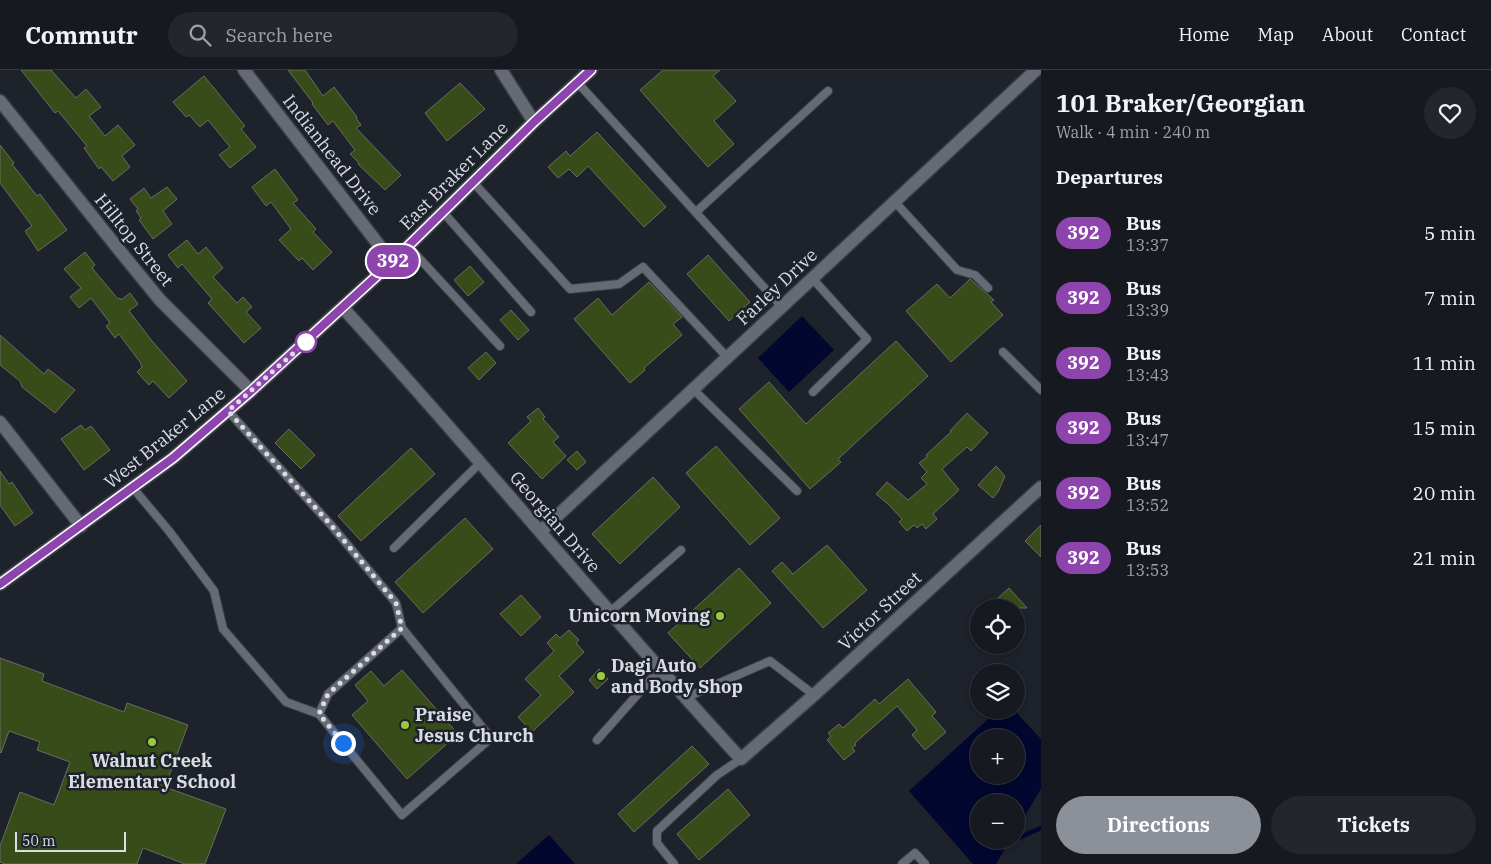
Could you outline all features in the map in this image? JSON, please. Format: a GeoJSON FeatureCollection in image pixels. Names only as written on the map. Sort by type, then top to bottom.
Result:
{"type":"FeatureCollection","features":[{"type":"Feature","properties":{"kind":"street","name":"Indianhead Drive"},"geometry":{"type":"LineString","coordinates":[[244,70],[392,262]]}},
{"type":"Feature","properties":{"kind":"street"},"geometry":{"type":"LineString","coordinates":[[500,70],[534,122]]}},
{"type":"Feature","properties":{"kind":"street","name":"East Braker Lane"},"geometry":{"type":"LineString","coordinates":[[343,308],[534,122],[591,70]]}},
{"type":"Feature","properties":{"kind":"street","name":"Farley Drive"},"geometry":{"type":"LineString","coordinates":[[541,531],[1036,70]]}},
{"type":"Feature","properties":{"kind":"street","name":"Hilltop Street"},"geometry":{"type":"LineString","coordinates":[[0,101],[160,300],[251,391]]}},
{"type":"Feature","properties":{"kind":"street","name":"West Braker Lane"},"geometry":{"type":"LineString","coordinates":[[0,584],[173,458],[343,308]]}},
{"type":"Feature","properties":{"kind":"street","name":"Georgian Drive"},"geometry":{"type":"LineString","coordinates":[[343,308],[541,531],[660,670],[741,759]]}},
{"type":"Feature","properties":{"kind":"street"},"geometry":{"type":"LineString","coordinates":[[0,422],[81,526]]}},
{"type":"Feature","properties":{"kind":"street","name":"Victor Street"},"geometry":{"type":"LineString","coordinates":[[741,759],[814,695],[1041,487]]}},
{"type":"Feature","properties":{"kind":"lane"},"geometry":{"type":"LineString","coordinates":[[578,82],[781,306]]}},
{"type":"Feature","properties":{"kind":"lane"},"geometry":{"type":"LineString","coordinates":[[696,212],[828,91]]}},
{"type":"Feature","properties":{"kind":"lane"},"geometry":{"type":"LineString","coordinates":[[473,182],[570,289],[619,284],[643,267],[727,358]]}},
{"type":"Feature","properties":{"kind":"lane"},"geometry":{"type":"LineString","coordinates":[[895,202],[957,270],[975,275],[988,288]]}},
{"type":"Feature","properties":{"kind":"lane"},"geometry":{"type":"LineString","coordinates":[[443,212],[531,312]]}},
{"type":"Feature","properties":{"kind":"lane"},"geometry":{"type":"LineString","coordinates":[[408,246],[500,346]]}},
{"type":"Feature","properties":{"kind":"lane"},"geometry":{"type":"LineString","coordinates":[[812,278],[867,339],[813,392]]}},
{"type":"Feature","properties":{"kind":"lane"},"geometry":{"type":"LineString","coordinates":[[1003,352],[1041,390]]}},
{"type":"Feature","properties":{"kind":"lane"},"geometry":{"type":"LineString","coordinates":[[693,389],[797,492]]}},
{"type":"Feature","properties":{"kind":"lane"},"geometry":{"type":"LineString","coordinates":[[133,488],[169,531],[214,591],[223,629],[286,702],[319,714],[402,815],[491,738],[402,628],[396,603],[331,525],[228,411]]}},
{"type":"Feature","properties":{"kind":"lane"},"geometry":{"type":"LineString","coordinates":[[394,548],[480,463]]}},
{"type":"Feature","properties":{"kind":"lane"},"geometry":{"type":"LineString","coordinates":[[610,612],[681,550]]}},
{"type":"Feature","properties":{"kind":"lane"},"geometry":{"type":"LineString","coordinates":[[319,714],[328,694],[402,628]]}},
{"type":"Feature","properties":{"kind":"lane"},"geometry":{"type":"LineString","coordinates":[[685,698],[770,661],[814,695]]}},
{"type":"Feature","properties":{"kind":"lane"},"geometry":{"type":"LineString","coordinates":[[597,740],[660,670]]}},
{"type":"Feature","properties":{"kind":"lane"},"geometry":{"type":"LineString","coordinates":[[674,864],[657,843],[657,831],[717,775],[741,759]]}},
{"type":"Feature","properties":{"kind":"lane"},"geometry":{"type":"LineString","coordinates":[[902,864],[914,853],[925,864]]}},
{"type":"Feature","properties":{"kind":"water"},"geometry":{"type":"Polygon","coordinates":[[[802,316],[834,350],[789,392],[758,358],[802,316]]]}},
{"type":"Feature","properties":{"kind":"water"},"geometry":{"type":"Polygon","coordinates":[[[988,719],[1022,719],[1041,739],[1041,789],[1025,815],[1025,794],[970,794],[970,849],[1005,849],[996,864],[973,864],[909,791],[970,735],[970,784],[1025,784],[1025,729],[977,729],[988,719]]]}},
{"type":"Feature","properties":{"kind":"water"},"geometry":{"type":"Polygon","coordinates":[[[549,835],[575,864],[516,864],[549,835]]]}},
{"type":"Feature","properties":{"kind":"building"},"geometry":{"type":"Polygon","coordinates":[[[21,70],[51,70],[76,98],[86,89],[101,107],[89,116],[105,136],[118,125],[135,145],[122,156],[130,167],[113,181],[101,167],[99,169],[84,148],[87,146],[58,111],[55,113],[21,70]]]}},
{"type":"Feature","properties":{"kind":"building"},"geometry":{"type":"Polygon","coordinates":[[[288,70],[305,70],[323,96],[334,87],[357,117],[361,125],[356,128],[401,175],[385,190],[358,164],[350,154],[355,150],[333,121],[328,125],[288,70]]]}},
{"type":"Feature","properties":{"kind":"building"},"geometry":{"type":"Polygon","coordinates":[[[663,70],[720,70],[713,76],[736,101],[714,121],[734,144],[708,167],[640,90],[663,70]]]}},
{"type":"Feature","properties":{"kind":"building"},"geometry":{"type":"Polygon","coordinates":[[[204,76],[245,126],[241,129],[256,147],[230,168],[219,155],[230,147],[208,120],[200,127],[189,115],[186,117],[173,102],[204,76]]]}},
{"type":"Feature","properties":{"kind":"building"},"geometry":{"type":"Polygon","coordinates":[[[460,83],[485,109],[447,141],[425,113],[460,83]]]}},
{"type":"Feature","properties":{"kind":"building"},"geometry":{"type":"Polygon","coordinates":[[[597,132],[666,207],[644,227],[588,166],[577,177],[569,169],[558,178],[548,167],[566,151],[570,156],[597,132]]]}},
{"type":"Feature","properties":{"kind":"building"},"geometry":{"type":"Polygon","coordinates":[[[0,145],[37,196],[40,194],[67,230],[38,251],[25,231],[32,226],[0,183],[0,145]]]}},
{"type":"Feature","properties":{"kind":"building"},"geometry":{"type":"Polygon","coordinates":[[[275,169],[298,200],[293,203],[316,229],[313,232],[332,252],[313,270],[302,258],[299,261],[279,240],[291,229],[271,202],[266,206],[252,187],[275,169]]]}},
{"type":"Feature","properties":{"kind":"building"},"geometry":{"type":"Polygon","coordinates":[[[167,187],[177,199],[163,211],[172,224],[153,239],[139,220],[141,218],[136,211],[138,209],[130,199],[144,188],[151,198],[167,187]]]}},
{"type":"Feature","properties":{"kind":"building"},"geometry":{"type":"Polygon","coordinates":[[[187,240],[198,254],[206,247],[223,268],[213,277],[237,303],[243,297],[252,307],[246,312],[261,328],[244,343],[208,303],[212,299],[182,264],[178,268],[168,255],[187,240]]]}},
{"type":"Feature","properties":{"kind":"building"},"geometry":{"type":"Polygon","coordinates":[[[85,252],[95,265],[92,268],[118,299],[120,298],[121,300],[130,293],[138,304],[129,311],[187,381],[169,398],[153,381],[149,385],[137,372],[142,367],[140,362],[119,334],[115,338],[106,326],[110,323],[91,298],[79,308],[70,297],[81,288],[64,269],[85,252]]]}},
{"type":"Feature","properties":{"kind":"building"},"geometry":{"type":"Polygon","coordinates":[[[708,255],[750,302],[729,321],[687,274],[708,255]]]}},
{"type":"Feature","properties":{"kind":"building"},"geometry":{"type":"Polygon","coordinates":[[[470,266],[484,282],[468,296],[454,280],[470,266]]]}},
{"type":"Feature","properties":{"kind":"building"},"geometry":{"type":"Polygon","coordinates":[[[970,279],[994,300],[991,302],[1003,315],[951,362],[906,311],[937,284],[950,298],[970,279]]]}},
{"type":"Feature","properties":{"kind":"building"},"geometry":{"type":"Polygon","coordinates":[[[649,282],[682,317],[673,324],[682,335],[644,368],[645,370],[630,383],[574,319],[598,298],[612,315],[649,282]]]}},
{"type":"Feature","properties":{"kind":"building"},"geometry":{"type":"Polygon","coordinates":[[[511,310],[529,330],[518,340],[500,320],[511,310]]]}},
{"type":"Feature","properties":{"kind":"building"},"geometry":{"type":"Polygon","coordinates":[[[0,335],[44,374],[48,369],[75,390],[55,413],[22,387],[20,381],[0,365],[0,335]]]}},
{"type":"Feature","properties":{"kind":"building"},"geometry":{"type":"Polygon","coordinates":[[[896,341],[928,376],[838,459],[841,462],[810,489],[739,409],[769,382],[806,424],[896,341]]]}},
{"type":"Feature","properties":{"kind":"building"},"geometry":{"type":"Polygon","coordinates":[[[486,352],[496,363],[479,380],[468,368],[486,352]]]}},
{"type":"Feature","properties":{"kind":"building"},"geometry":{"type":"Polygon","coordinates":[[[538,408],[545,417],[543,419],[559,437],[553,442],[566,456],[542,479],[508,443],[531,421],[527,417],[538,408]]]}},
{"type":"Feature","properties":{"kind":"building"},"geometry":{"type":"Polygon","coordinates":[[[967,413],[988,433],[971,451],[967,447],[942,469],[959,490],[933,514],[937,519],[926,529],[922,524],[917,528],[914,525],[907,531],[899,522],[902,519],[876,494],[887,482],[908,500],[927,484],[921,478],[927,472],[919,463],[951,432],[967,413]]]}},
{"type":"Feature","properties":{"kind":"building"},"geometry":{"type":"Polygon","coordinates":[[[81,425],[85,430],[91,426],[110,450],[84,470],[61,439],[81,425]]]}},
{"type":"Feature","properties":{"kind":"building"},"geometry":{"type":"Polygon","coordinates":[[[289,429],[315,455],[301,469],[275,443],[289,429]]]}},
{"type":"Feature","properties":{"kind":"building"},"geometry":{"type":"Polygon","coordinates":[[[716,446],[780,518],[750,545],[686,473],[716,446]]]}},
{"type":"Feature","properties":{"kind":"building"},"geometry":{"type":"Polygon","coordinates":[[[411,448],[435,474],[361,541],[338,516],[411,448]]]}},
{"type":"Feature","properties":{"kind":"building"},"geometry":{"type":"Polygon","coordinates":[[[577,451],[586,462],[577,470],[567,460],[577,451]]]}},
{"type":"Feature","properties":{"kind":"building"},"geometry":{"type":"Polygon","coordinates":[[[996,466],[1005,476],[998,492],[993,498],[978,485],[996,466]]]}},
{"type":"Feature","properties":{"kind":"building"},"geometry":{"type":"Polygon","coordinates":[[[0,471],[9,484],[12,482],[33,513],[15,526],[0,505],[0,471]]]}},
{"type":"Feature","properties":{"kind":"building"},"geometry":{"type":"Polygon","coordinates":[[[653,477],[680,507],[620,564],[592,534],[653,477]]]}},
{"type":"Feature","properties":{"kind":"building"},"geometry":{"type":"Polygon","coordinates":[[[465,518],[493,549],[423,613],[395,582],[465,518]]]}},
{"type":"Feature","properties":{"kind":"building"},"geometry":{"type":"Polygon","coordinates":[[[1041,525],[1041,557],[1025,541],[1041,525]]]}},
{"type":"Feature","properties":{"kind":"building"},"geometry":{"type":"Polygon","coordinates":[[[827,545],[867,590],[823,628],[772,571],[782,562],[793,574],[827,545]]]}},
{"type":"Feature","properties":{"kind":"building"},"geometry":{"type":"Polygon","coordinates":[[[739,568],[771,603],[700,668],[668,633],[739,568]]]}},
{"type":"Feature","properties":{"kind":"building"},"geometry":{"type":"Polygon","coordinates":[[[1009,588],[1019,599],[997,599],[1009,588]]]}},
{"type":"Feature","properties":{"kind":"building"},"geometry":{"type":"Polygon","coordinates":[[[521,595],[541,617],[521,636],[500,614],[521,595]]]}},
{"type":"Feature","properties":{"kind":"building"},"geometry":{"type":"Polygon","coordinates":[[[569,630],[579,640],[576,643],[584,652],[559,676],[574,692],[532,732],[518,717],[541,695],[525,679],[554,651],[547,643],[556,634],[560,638],[569,630]]]}},
{"type":"Feature","properties":{"kind":"building"},"geometry":{"type":"Polygon","coordinates":[[[0,658],[44,674],[42,681],[124,712],[127,703],[188,725],[165,787],[226,809],[205,864],[185,864],[143,848],[137,864],[5,864],[0,862],[0,846],[20,792],[54,805],[70,762],[37,750],[40,742],[9,731],[0,752],[0,658]]]}},
{"type":"Feature","properties":{"kind":"building"},"geometry":{"type":"Polygon","coordinates":[[[599,669],[608,679],[597,689],[589,680],[599,669]]]}},
{"type":"Feature","properties":{"kind":"building","name":"Praise Jesus Church"},"geometry":{"type":"Polygon","coordinates":[[[402,670],[458,734],[407,779],[352,715],[368,701],[355,685],[371,671],[384,686],[402,670]]]}},
{"type":"Feature","properties":{"kind":"building"},"geometry":{"type":"Polygon","coordinates":[[[908,679],[936,712],[932,716],[946,732],[925,750],[912,735],[917,730],[897,706],[855,743],[856,745],[852,748],[855,751],[844,760],[827,740],[831,736],[828,733],[839,724],[843,728],[875,699],[879,704],[908,679]]]}},
{"type":"Feature","properties":{"kind":"building"},"geometry":{"type":"Polygon","coordinates":[[[692,746],[709,764],[634,832],[618,814],[692,746]]]}},
{"type":"Feature","properties":{"kind":"building"},"geometry":{"type":"Polygon","coordinates":[[[728,789],[750,815],[699,860],[677,834],[728,789]]]}},
{"type":"Feature","properties":{"kind":"waterway"},"geometry":{"type":"LineString","coordinates":[[1025,835],[1041,828]]}},
{"type":"Feature","properties":{"kind":"bus line","name":"392"},"geometry":{"type":"LineString","coordinates":[[0,584],[173,458],[251,391],[392,262],[534,122],[591,70]]}},
{"type":"Feature","properties":{"kind":"place","name":"Unicorn Moving"},"geometry":{"type":"Point","coordinates":[720,616]}},
{"type":"Feature","properties":{"kind":"place","name":"Dagi Auto and Body Shop"},"geometry":{"type":"Point","coordinates":[601,676]}},
{"type":"Feature","properties":{"kind":"place","name":"Praise Jesus Church"},"geometry":{"type":"Point","coordinates":[405,725]}},
{"type":"Feature","properties":{"kind":"place","name":"Walnut Creek Elementary School"},"geometry":{"type":"Point","coordinates":[152,742]}},
{"type":"Feature","properties":{"kind":"route"},"geometry":{"type":"LineString","coordinates":[[306,342],[228,411],[331,525],[396,603],[402,628],[328,694],[319,714],[343,743]]}}]}
